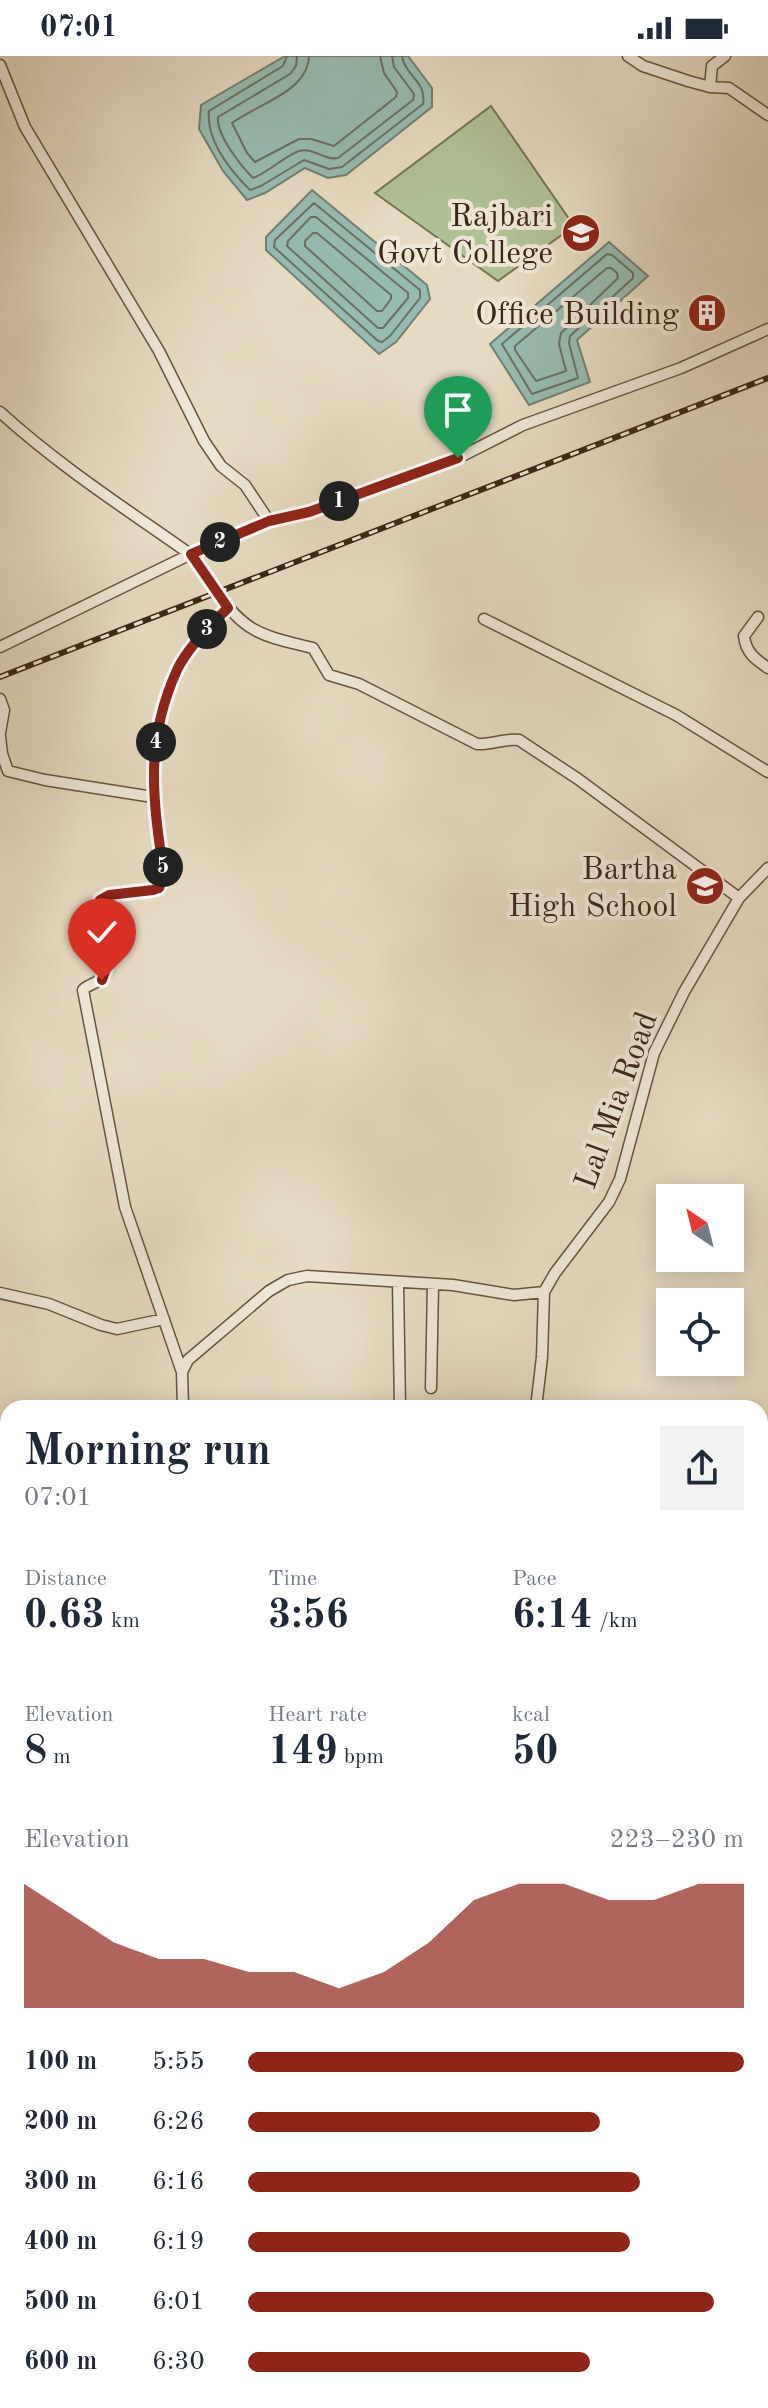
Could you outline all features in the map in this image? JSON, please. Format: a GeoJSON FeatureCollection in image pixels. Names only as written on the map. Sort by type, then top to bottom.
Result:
{"type":"FeatureCollection","features":[{"type":"Feature","properties":{"kind":"street"},"geometry":{"type":"LineString","coordinates":[[628,56],[643,66],[710,87],[729,88],[768,115]]}},
{"type":"Feature","properties":{"kind":"street"},"geometry":{"type":"LineString","coordinates":[[710,87],[712,66],[725,56]]}},
{"type":"Feature","properties":{"kind":"street"},"geometry":{"type":"LineString","coordinates":[[0,65],[25,127],[159,351],[204,441],[221,466],[245,485],[269,521]]}},
{"type":"Feature","properties":{"kind":"street"},"geometry":{"type":"LineString","coordinates":[[0,647],[191,554],[269,521],[309,512],[458,458],[523,425],[681,368],[768,329]]}},
{"type":"Feature","properties":{"kind":"street"},"geometry":{"type":"LineString","coordinates":[[0,412],[60,464],[191,554],[228,608],[246,625],[268,638],[313,648],[329,675],[359,684],[477,744],[519,740],[578,779],[739,898]]}},
{"type":"Feature","properties":{"kind":"street"},"geometry":{"type":"LineString","coordinates":[[183,1400],[182,1372],[125,1207],[83,990],[102,980],[105,975],[100,900],[109,895],[153,890],[162,883],[164,876],[153,797],[153,756],[178,668],[209,627],[228,608]]}},
{"type":"Feature","properties":{"kind":"street"},"geometry":{"type":"LineString","coordinates":[[758,617],[744,636],[745,643],[750,655],[768,668]]}},
{"type":"Feature","properties":{"kind":"street"},"geometry":{"type":"LineString","coordinates":[[484,619],[676,715],[768,772]]}},
{"type":"Feature","properties":{"kind":"street"},"geometry":{"type":"LineString","coordinates":[[0,699],[4,710],[0,734],[2,754],[8,771],[153,797]]}},
{"type":"Feature","properties":{"kind":"street","name":"Lal Mia Road"},"geometry":{"type":"LineString","coordinates":[[544,1292],[609,1202],[620,1179],[654,1053],[684,992],[739,898],[768,868]]}},
{"type":"Feature","properties":{"kind":"street"},"geometry":{"type":"LineString","coordinates":[[182,1372],[188,1360],[212,1338],[269,1291],[288,1280],[307,1276],[433,1284],[514,1295],[544,1292],[537,1400]]}},
{"type":"Feature","properties":{"kind":"street"},"geometry":{"type":"LineString","coordinates":[[398,1282],[400,1400]]}},
{"type":"Feature","properties":{"kind":"street"},"geometry":{"type":"LineString","coordinates":[[431,1388],[435,1327],[433,1284]]}},
{"type":"Feature","properties":{"kind":"street"},"geometry":{"type":"LineString","coordinates":[[0,1293],[49,1304],[117,1329],[164,1319]]}},
{"type":"Feature","properties":{"kind":"green space"},"geometry":{"type":"Polygon","coordinates":[[[491,106],[574,226],[498,281],[375,193],[491,106]]]}},
{"type":"Feature","properties":{"kind":"water"},"geometry":{"type":"Polygon","coordinates":[[[285,56],[408,56],[432,88],[432,107],[346,175],[328,178],[305,168],[265,193],[247,200],[223,171],[199,129],[201,105],[285,56]]]}},
{"type":"Feature","properties":{"kind":"water"},"geometry":{"type":"Polygon","coordinates":[[[312,190],[427,285],[430,299],[396,342],[379,354],[266,250],[266,237],[312,190]]]}},
{"type":"Feature","properties":{"kind":"water"},"geometry":{"type":"Polygon","coordinates":[[[609,242],[648,276],[577,340],[590,382],[529,405],[490,344],[609,242]]]}},
{"type":"Feature","properties":{"kind":"railway"},"geometry":{"type":"LineString","coordinates":[[0,677],[768,378]]}},
{"type":"Feature","properties":{"kind":"place","name":"Rajbari Govt College"},"geometry":{"type":"Point","coordinates":[581,233]}},
{"type":"Feature","properties":{"kind":"place","name":"Office Building"},"geometry":{"type":"Point","coordinates":[707,313]}},
{"type":"Feature","properties":{"kind":"place","name":"Bartha High School"},"geometry":{"type":"Point","coordinates":[705,886]}},
{"type":"Feature","properties":{"kind":"route"},"geometry":{"type":"LineString","coordinates":[[102,980],[106,968],[100,900],[109,895],[159,888],[164,876],[153,797],[153,756],[178,668],[209,627],[228,608],[191,554],[269,521],[309,512],[458,458]]}}]}
